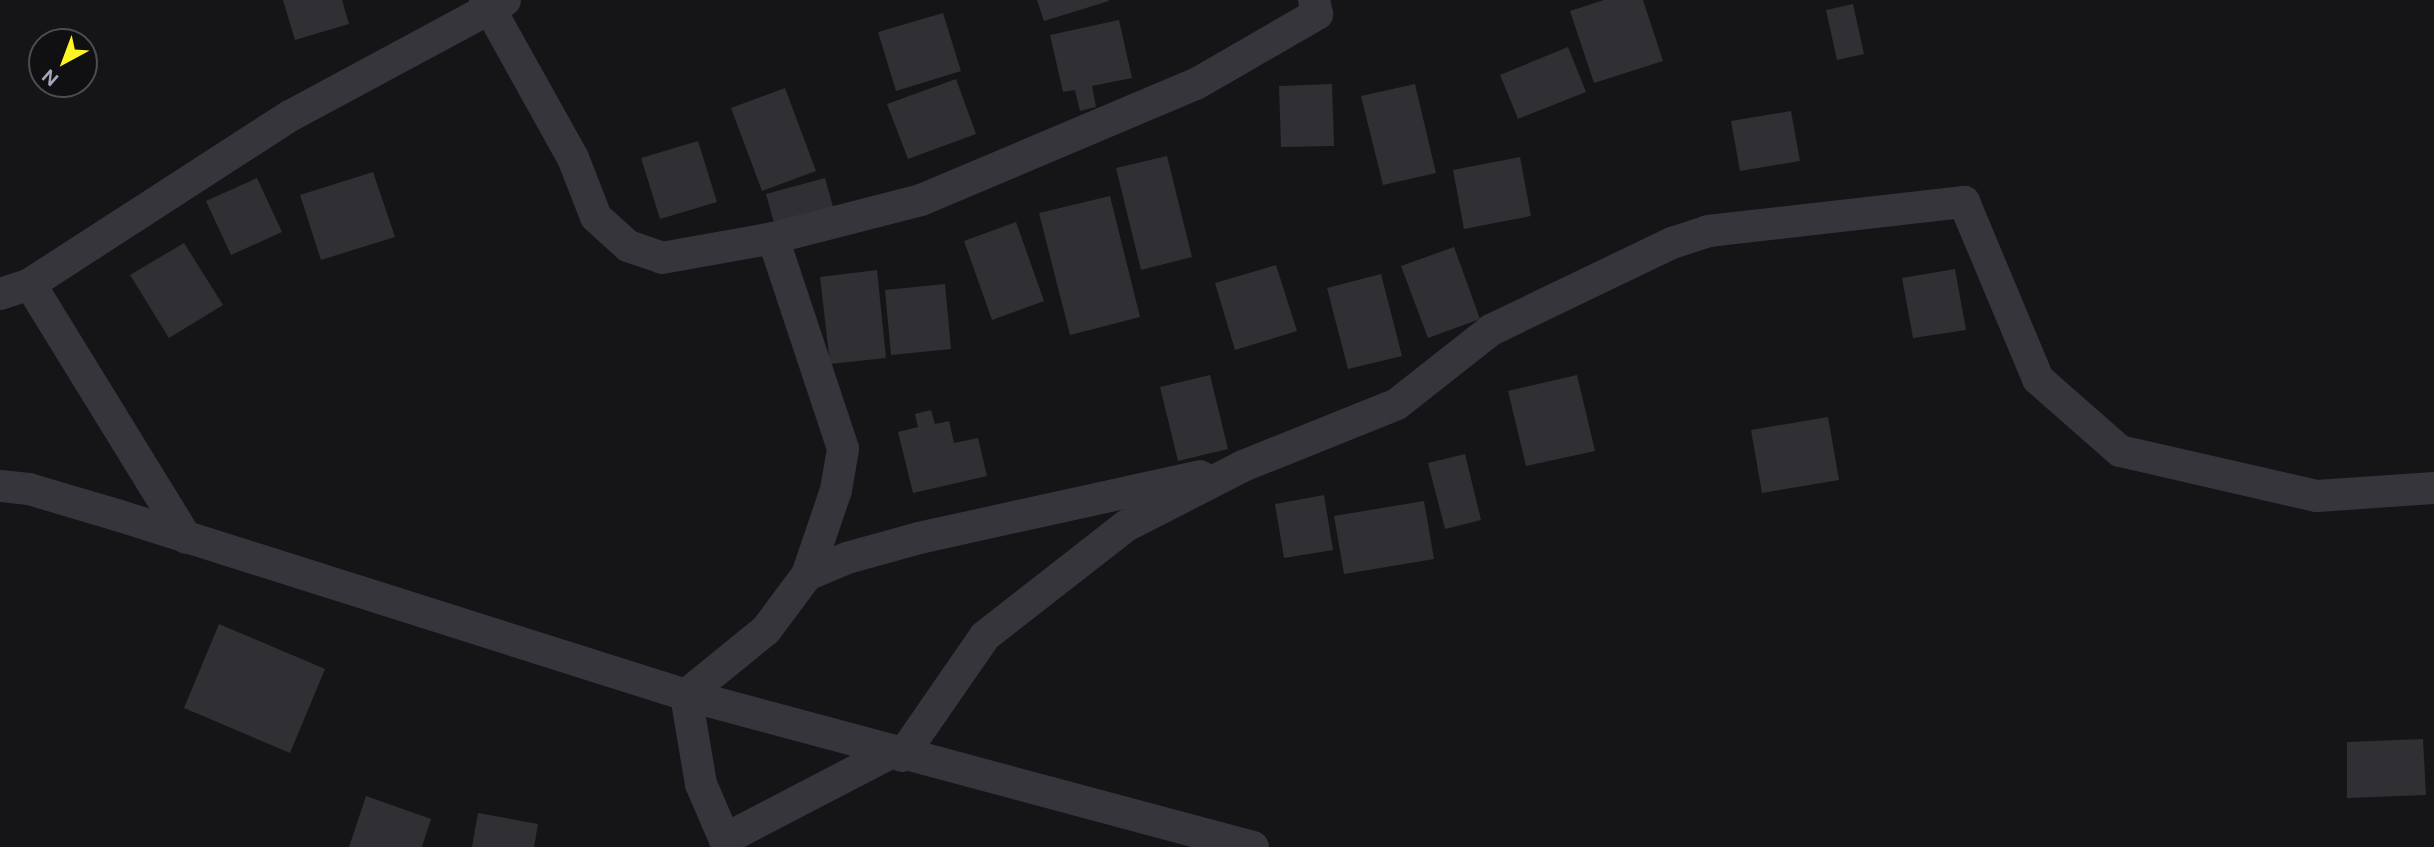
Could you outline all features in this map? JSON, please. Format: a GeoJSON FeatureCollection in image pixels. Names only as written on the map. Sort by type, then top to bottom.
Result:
{"type":"FeatureCollection","features":[{"type":"Feature","properties":{"kind":"street"},"geometry":{"type":"LineString","coordinates":[[0,294],[30,284],[290,116],[493,3],[573,158],[596,218],[628,246],[662,258],[773,238],[921,200],[1196,84],[1317,14],[1314,0]]}},
{"type":"Feature","properties":{"kind":"street"},"geometry":{"type":"LineString","coordinates":[[686,695],[701,784],[728,843],[896,755],[985,636],[1126,526],[1243,466],[1397,404],[1491,330],[1672,243],[1708,231],[1964,202],[2038,379],[2120,450],[2317,496],[2434,488]]}},
{"type":"Feature","properties":{"kind":"street"},"geometry":{"type":"LineString","coordinates":[[686,695],[766,631],[807,575],[836,490],[843,449],[773,238]]}},
{"type":"Feature","properties":{"kind":"street"},"geometry":{"type":"LineString","coordinates":[[30,284],[186,538]]}},
{"type":"Feature","properties":{"kind":"street"},"geometry":{"type":"LineString","coordinates":[[807,575],[847,558],[919,538],[1243,466]]}},
{"type":"Feature","properties":{"kind":"street"},"geometry":{"type":"LineString","coordinates":[[0,486],[29,489],[686,695],[896,755],[1253,847]]}},
{"type":"Feature","properties":{"kind":"building"},"geometry":{"type":"Polygon","coordinates":[[[283,0],[342,0],[349,24],[295,40],[283,0]]]}},
{"type":"Feature","properties":{"kind":"building"},"geometry":{"type":"Polygon","coordinates":[[[1037,0],[1108,0],[1109,1],[1044,21],[1037,0]]]}},
{"type":"Feature","properties":{"kind":"building"},"geometry":{"type":"Polygon","coordinates":[[[1604,0],[1643,0],[1663,61],[1594,83],[1570,11],[1604,0]]]}},
{"type":"Feature","properties":{"kind":"building"},"geometry":{"type":"Polygon","coordinates":[[[1853,4],[1864,54],[1837,60],[1826,10],[1853,4]]]}},
{"type":"Feature","properties":{"kind":"building"},"geometry":{"type":"Polygon","coordinates":[[[943,13],[961,71],[896,91],[878,32],[943,13]]]}},
{"type":"Feature","properties":{"kind":"building"},"geometry":{"type":"Polygon","coordinates":[[[1119,20],[1132,78],[1092,86],[1096,107],[1080,111],[1075,90],[1063,92],[1050,35],[1119,20]]]}},
{"type":"Feature","properties":{"kind":"building"},"geometry":{"type":"Polygon","coordinates":[[[1568,47],[1586,92],[1518,119],[1500,75],[1568,47]]]}},
{"type":"Feature","properties":{"kind":"building"},"geometry":{"type":"Polygon","coordinates":[[[956,79],[976,134],[908,159],[887,104],[956,79]]]}},
{"type":"Feature","properties":{"kind":"building"},"geometry":{"type":"Polygon","coordinates":[[[1332,84],[1334,146],[1281,147],[1279,86],[1332,84]]]}},
{"type":"Feature","properties":{"kind":"building"},"geometry":{"type":"Polygon","coordinates":[[[1415,84],[1436,173],[1383,185],[1361,96],[1415,84]]]}},
{"type":"Feature","properties":{"kind":"building"},"geometry":{"type":"Polygon","coordinates":[[[785,88],[816,171],[762,191],[731,108],[785,88]]]}},
{"type":"Feature","properties":{"kind":"building"},"geometry":{"type":"Polygon","coordinates":[[[1791,111],[1800,161],[1740,171],[1731,121],[1791,111]]]}},
{"type":"Feature","properties":{"kind":"building"},"geometry":{"type":"Polygon","coordinates":[[[698,141],[717,202],[660,219],[641,158],[698,141]]]}},
{"type":"Feature","properties":{"kind":"building"},"geometry":{"type":"Polygon","coordinates":[[[1167,156],[1192,257],[1141,270],[1116,168],[1167,156]]]}},
{"type":"Feature","properties":{"kind":"building"},"geometry":{"type":"Polygon","coordinates":[[[1520,157],[1531,216],[1464,229],[1453,170],[1520,157]]]}},
{"type":"Feature","properties":{"kind":"building"},"geometry":{"type":"Polygon","coordinates":[[[373,172],[395,237],[321,260],[300,195],[373,172]]]}},
{"type":"Feature","properties":{"kind":"building"},"geometry":{"type":"Polygon","coordinates":[[[257,178],[282,232],[231,255],[206,201],[257,178]]]}},
{"type":"Feature","properties":{"kind":"building"},"geometry":{"type":"Polygon","coordinates":[[[825,178],[833,207],[774,223],[766,194],[825,178]]]}},
{"type":"Feature","properties":{"kind":"building"},"geometry":{"type":"Polygon","coordinates":[[[1110,196],[1140,317],[1070,335],[1039,213],[1110,196]]]}},
{"type":"Feature","properties":{"kind":"building"},"geometry":{"type":"Polygon","coordinates":[[[1016,222],[1044,301],[992,320],[964,241],[1016,222]]]}},
{"type":"Feature","properties":{"kind":"building"},"geometry":{"type":"Polygon","coordinates":[[[184,243],[223,305],[169,338],[130,275],[184,243]]]}},
{"type":"Feature","properties":{"kind":"building"},"geometry":{"type":"Polygon","coordinates":[[[1454,247],[1480,319],[1428,338],[1401,266],[1454,247]]]}},
{"type":"Feature","properties":{"kind":"building"},"geometry":{"type":"Polygon","coordinates":[[[1276,265],[1297,331],[1235,350],[1215,283],[1276,265]]]}},
{"type":"Feature","properties":{"kind":"building"},"geometry":{"type":"Polygon","coordinates":[[[1955,269],[1966,330],[1913,338],[1902,278],[1955,269]]]}},
{"type":"Feature","properties":{"kind":"building"},"geometry":{"type":"Polygon","coordinates":[[[877,270],[886,358],[830,364],[820,277],[877,270]]]}},
{"type":"Feature","properties":{"kind":"building"},"geometry":{"type":"Polygon","coordinates":[[[1381,274],[1402,356],[1348,369],[1327,288],[1381,274]]]}},
{"type":"Feature","properties":{"kind":"building"},"geometry":{"type":"Polygon","coordinates":[[[945,284],[951,349],[891,355],[885,290],[945,284]]]}},
{"type":"Feature","properties":{"kind":"building"},"geometry":{"type":"Polygon","coordinates":[[[1210,375],[1228,449],[1178,461],[1160,387],[1210,375]]]}},
{"type":"Feature","properties":{"kind":"building"},"geometry":{"type":"Polygon","coordinates":[[[1577,375],[1595,451],[1526,466],[1508,391],[1577,375]]]}},
{"type":"Feature","properties":{"kind":"building"},"geometry":{"type":"Polygon","coordinates":[[[931,410],[935,424],[949,421],[954,443],[978,438],[987,476],[913,493],[898,432],[918,427],[915,414],[931,410]]]}},
{"type":"Feature","properties":{"kind":"building"},"geometry":{"type":"Polygon","coordinates":[[[1828,417],[1839,480],[1762,493],[1751,430],[1828,417]]]}},
{"type":"Feature","properties":{"kind":"building"},"geometry":{"type":"Polygon","coordinates":[[[1465,454],[1481,520],[1445,529],[1428,463],[1465,454]]]}},
{"type":"Feature","properties":{"kind":"building"},"geometry":{"type":"Polygon","coordinates":[[[1324,495],[1333,550],[1284,558],[1275,504],[1324,495]]]}},
{"type":"Feature","properties":{"kind":"building"},"geometry":{"type":"Polygon","coordinates":[[[1424,501],[1434,559],[1344,574],[1334,516],[1424,501]]]}},
{"type":"Feature","properties":{"kind":"building"},"geometry":{"type":"Polygon","coordinates":[[[219,624],[325,669],[290,753],[184,708],[219,624]]]}},
{"type":"Feature","properties":{"kind":"building"},"geometry":{"type":"Polygon","coordinates":[[[2423,739],[2426,795],[2347,798],[2347,742],[2423,739]]]}},
{"type":"Feature","properties":{"kind":"building"},"geometry":{"type":"Polygon","coordinates":[[[366,796],[431,819],[422,847],[349,847],[366,796]]]}},
{"type":"Feature","properties":{"kind":"building"},"geometry":{"type":"Polygon","coordinates":[[[478,813],[538,824],[534,847],[472,847],[478,813]]]}}]}
